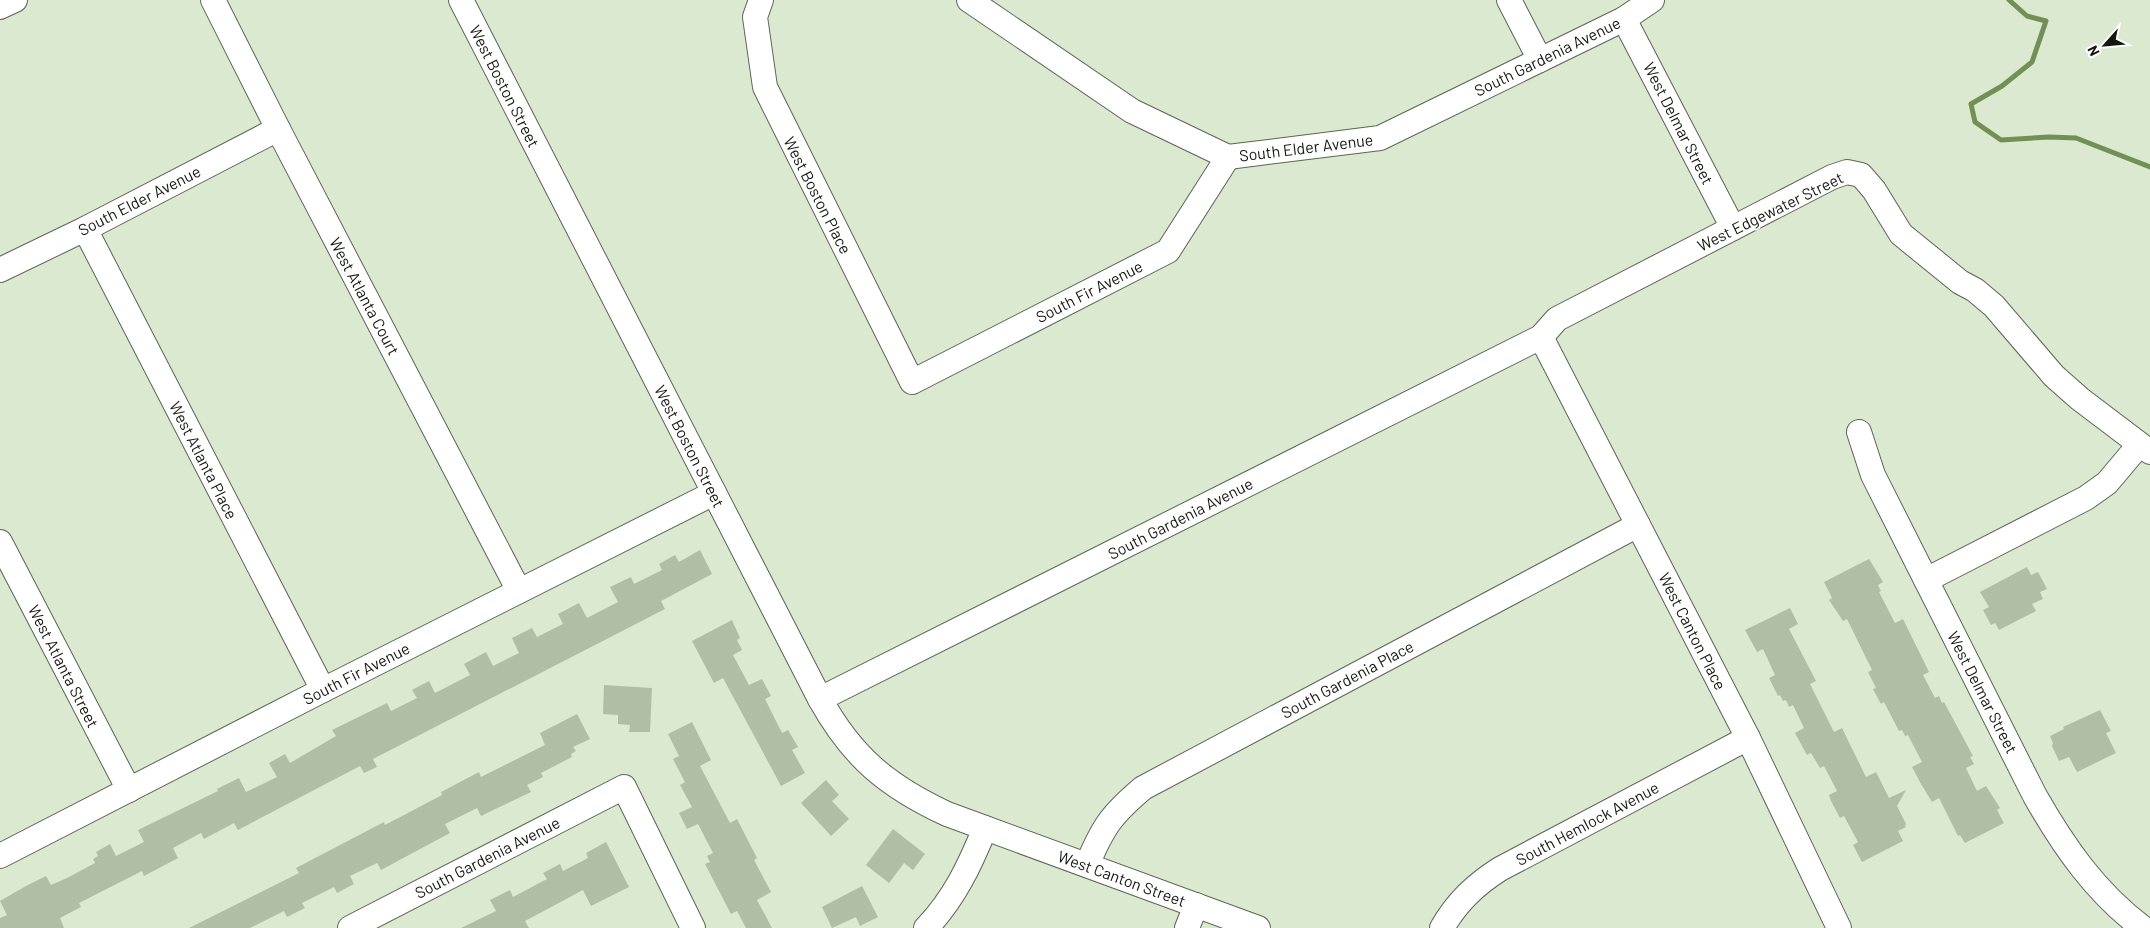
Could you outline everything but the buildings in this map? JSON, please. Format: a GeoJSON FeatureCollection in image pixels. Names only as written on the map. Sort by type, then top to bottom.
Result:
{"type":"FeatureCollection","features":[{"type":"Feature","properties":{"kind":"street"},"geometry":{"type":"LineString","coordinates":[[0,8],[15,0]]}},
{"type":"Feature","properties":{"kind":"street","name":"West Atlanta Court"},"geometry":{"type":"LineString","coordinates":[[213,0],[278,129],[520,591]]}},
{"type":"Feature","properties":{"kind":"street","name":"West Boston Street"},"geometry":{"type":"LineString","coordinates":[[461,0],[835,726],[848,744],[877,772],[914,799],[985,828]]}},
{"type":"Feature","properties":{"kind":"street","name":"West Boston Place"},"geometry":{"type":"LineString","coordinates":[[761,0],[755,17],[765,88],[912,382]]}},
{"type":"Feature","properties":{"kind":"street","name":"South Elder Avenue"},"geometry":{"type":"LineString","coordinates":[[970,0],[1132,111],[1228,157],[1380,138],[1467,96]]}},
{"type":"Feature","properties":{"kind":"street"},"geometry":{"type":"LineString","coordinates":[[1509,0],[1540,60]]}},
{"type":"Feature","properties":{"kind":"street","name":"South Gardenia Avenue"},"geometry":{"type":"LineString","coordinates":[[1467,96],[1624,19],[1652,0]]}},
{"type":"Feature","properties":{"kind":"street","name":"West Delmar Street"},"geometry":{"type":"LineString","coordinates":[[1624,19],[1733,228]]}},
{"type":"Feature","properties":{"kind":"street","name":"South Elder Avenue"},"geometry":{"type":"LineString","coordinates":[[0,270],[85,229],[278,129]]}},
{"type":"Feature","properties":{"kind":"street","name":"South Fir Avenue"},"geometry":{"type":"LineString","coordinates":[[912,382],[1168,251],[1228,157]]}},
{"type":"Feature","properties":{"kind":"street","name":"West Edgewater Street"},"geometry":{"type":"LineString","coordinates":[[1540,338],[1557,319],[1832,177],[1847,172],[1861,175],[1874,190],[1901,234],[1960,282],[1975,290],[1994,306],[2054,376],[2080,399],[2145,448]]}},
{"type":"Feature","properties":{"kind":"street","name":"West Atlanta Place"},"geometry":{"type":"LineString","coordinates":[[85,229],[323,690]]}},
{"type":"Feature","properties":{"kind":"street","name":"South Gardenia Avenue"},"geometry":{"type":"LineString","coordinates":[[820,699],[1540,338]]}},
{"type":"Feature","properties":{"kind":"street","name":"West Canton Place"},"geometry":{"type":"LineString","coordinates":[[1540,338],[1748,738],[1839,928]]}},
{"type":"Feature","properties":{"kind":"street","name":"West Delmar Street"},"geometry":{"type":"LineString","coordinates":[[1860,432],[1873,476],[2031,788],[2057,834],[2099,890],[2143,928]]}},
{"type":"Feature","properties":{"kind":"street"},"geometry":{"type":"LineString","coordinates":[[1926,580],[2086,498],[2107,483],[2145,448]]}},
{"type":"Feature","properties":{"kind":"street","name":"South Fir Avenue"},"geometry":{"type":"LineString","coordinates":[[0,856],[323,690],[714,493]]}},
{"type":"Feature","properties":{"kind":"street","name":"South Gardenia Place"},"geometry":{"type":"LineString","coordinates":[[1087,865],[1108,821],[1121,806],[1143,788],[1638,525]]}},
{"type":"Feature","properties":{"kind":"street","name":"West Atlanta Street"},"geometry":{"type":"LineString","coordinates":[[0,542],[129,790]]}},
{"type":"Feature","properties":{"kind":"street","name":"South Hemlock Avenue"},"geometry":{"type":"LineString","coordinates":[[1442,928],[1462,898],[1478,883],[1500,869],[1748,738]]}},
{"type":"Feature","properties":{"kind":"street","name":"South Gardenia Avenue"},"geometry":{"type":"LineString","coordinates":[[350,928],[624,787],[693,928]]}},
{"type":"Feature","properties":{"kind":"street"},"geometry":{"type":"LineString","coordinates":[[926,928],[942,911],[960,885],[985,828]]}},
{"type":"Feature","properties":{"kind":"street","name":"West Canton Street"},"geometry":{"type":"LineString","coordinates":[[985,828],[1258,928]]}},
{"type":"Feature","properties":{"kind":"street"},"geometry":{"type":"LineString","coordinates":[[1187,928],[1196,905]]}},
{"type":"Feature","properties":{"kind":"waterway"},"geometry":{"type":"LineString","coordinates":[[2009,0],[2027,16],[2046,21],[2032,62],[2002,86],[1971,104],[1975,122],[2001,140],[2049,137],[2076,138],[2150,167]]}}]}
